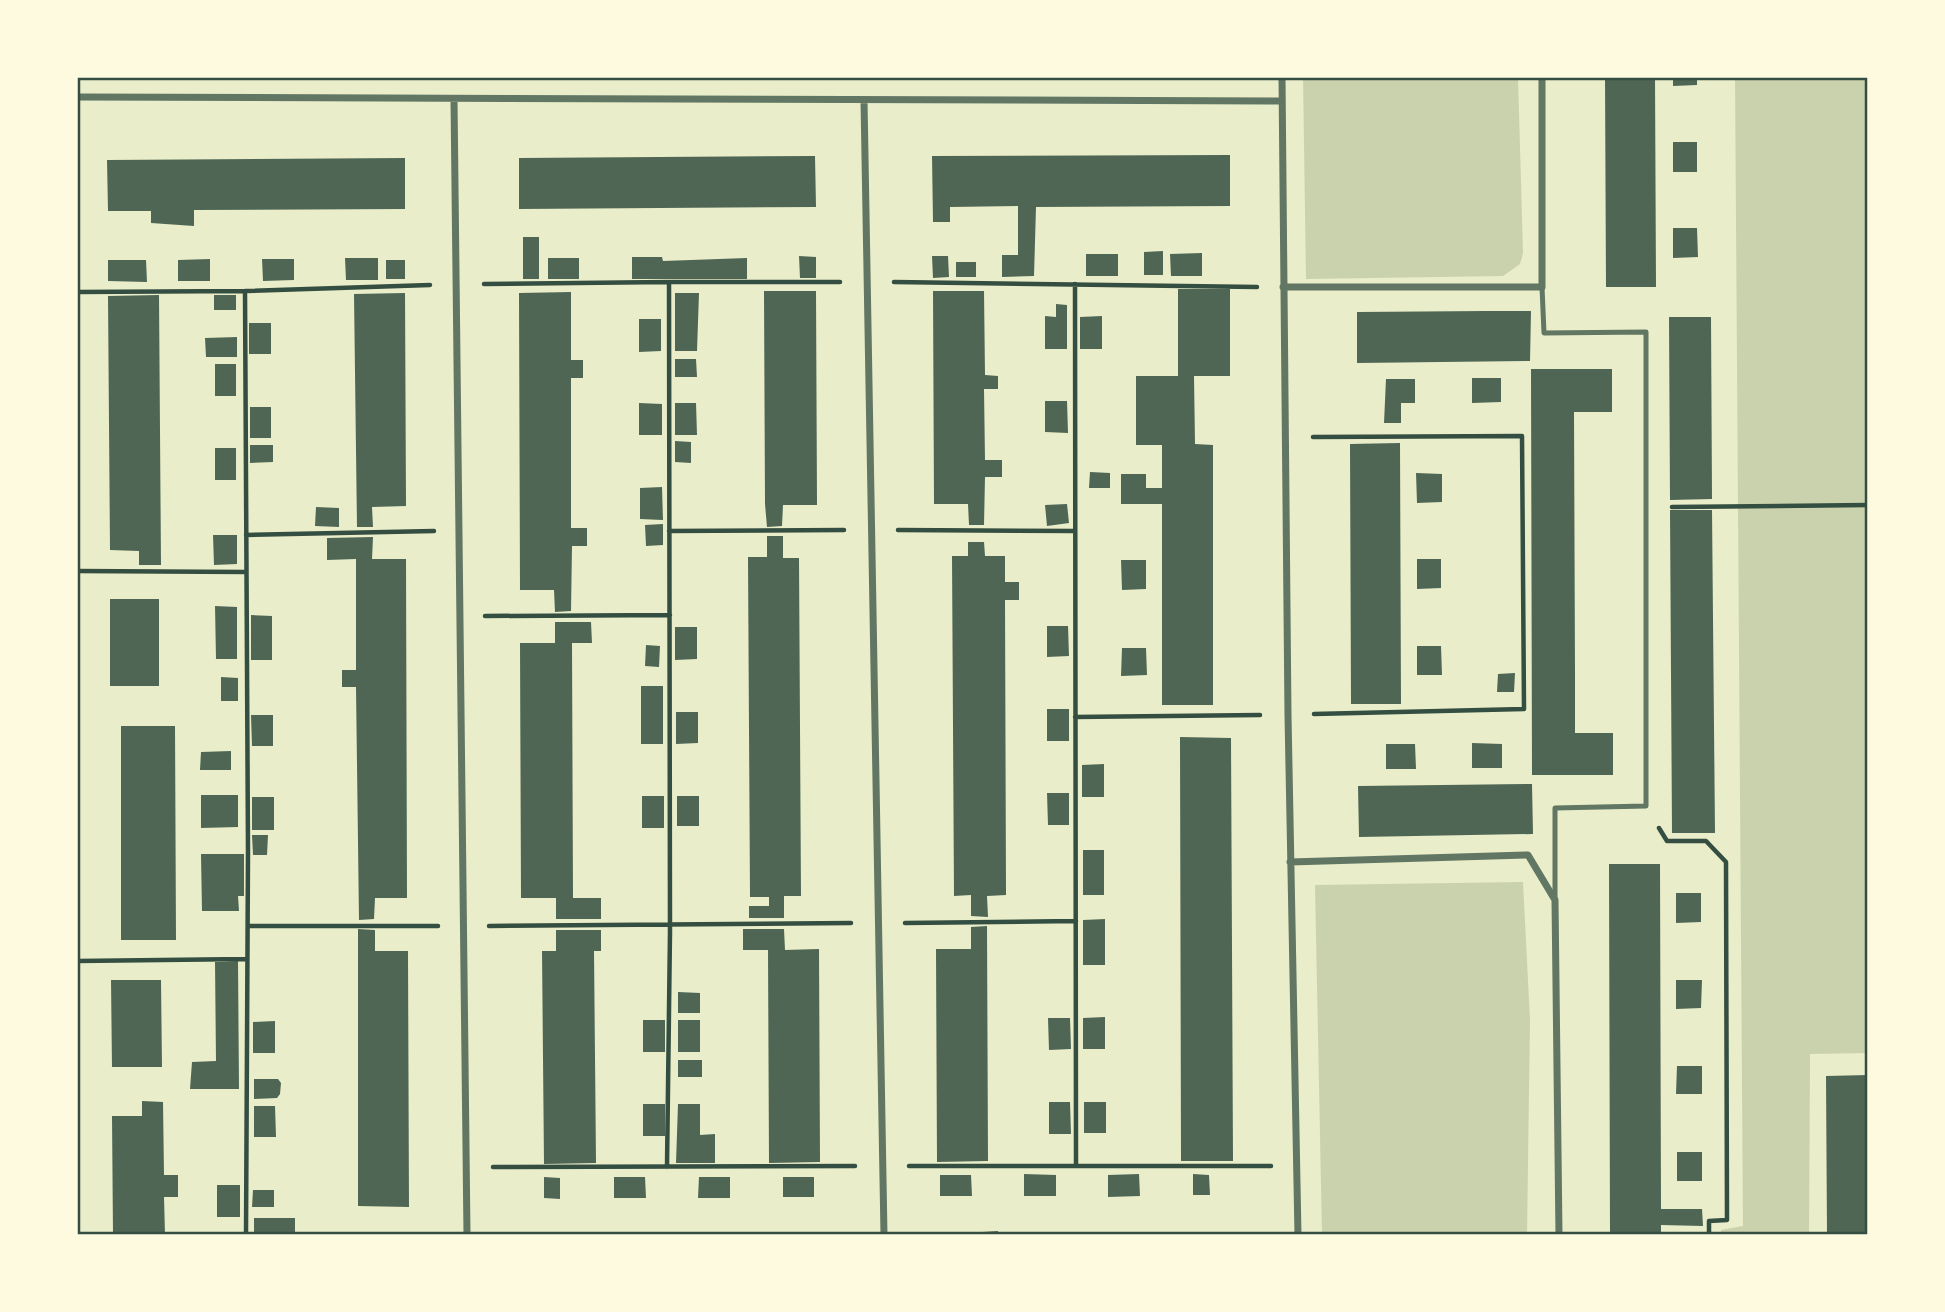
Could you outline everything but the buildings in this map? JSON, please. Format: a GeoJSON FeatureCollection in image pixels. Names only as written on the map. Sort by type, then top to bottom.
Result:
{"type":"FeatureCollection","features":[{"type":"Feature","properties":{"kind":"street"},"geometry":{"type":"LineString","coordinates":[[1282,77],[1284,438],[1298,1235]]}},
{"type":"Feature","properties":{"kind":"street"},"geometry":{"type":"LineString","coordinates":[[1283,287],[1542,287],[1542,77]]}},
{"type":"Feature","properties":{"kind":"street"},"geometry":{"type":"LineString","coordinates":[[77,97],[1282,101]]}},
{"type":"Feature","properties":{"kind":"street"},"geometry":{"type":"LineString","coordinates":[[454,99],[467,1235]]}},
{"type":"Feature","properties":{"kind":"street"},"geometry":{"type":"LineString","coordinates":[[864,100],[884,1235]]}},
{"type":"Feature","properties":{"kind":"street"},"geometry":{"type":"LineString","coordinates":[[1290,862],[1528,855],[1555,900],[1559,1235]]}},
{"type":"Feature","properties":{"kind":"lane"},"geometry":{"type":"LineString","coordinates":[[1542,287],[1544,333],[1646,332],[1646,806],[1555,808],[1555,900]]}},
{"type":"Feature","properties":{"kind":"path"},"geometry":{"type":"LineString","coordinates":[[667,1167],[670,925],[668,282]]}},
{"type":"Feature","properties":{"kind":"path"},"geometry":{"type":"LineString","coordinates":[[77,292],[668,282],[1283,287]]}},
{"type":"Feature","properties":{"kind":"path"},"geometry":{"type":"LineString","coordinates":[[1075,284],[1076,1166]]}},
{"type":"Feature","properties":{"kind":"path"},"geometry":{"type":"LineString","coordinates":[[245,291],[246,1235]]}},
{"type":"Feature","properties":{"kind":"path"},"geometry":{"type":"LineString","coordinates":[[1075,718],[1524,709],[1522,436],[1284,438]]}},
{"type":"Feature","properties":{"kind":"path"},"geometry":{"type":"LineString","coordinates":[[1646,507],[1868,505]]}},
{"type":"Feature","properties":{"kind":"path"},"geometry":{"type":"LineString","coordinates":[[246,535],[459,530]]}},
{"type":"Feature","properties":{"kind":"path"},"geometry":{"type":"LineString","coordinates":[[669,531],[1075,531]]}},
{"type":"Feature","properties":{"kind":"path"},"geometry":{"type":"LineString","coordinates":[[77,571],[246,572]]}},
{"type":"Feature","properties":{"kind":"path"},"geometry":{"type":"LineString","coordinates":[[460,616],[670,615]]}},
{"type":"Feature","properties":{"kind":"path"},"geometry":{"type":"LineString","coordinates":[[1646,806],[1667,841],[1706,841],[1726,862],[1727,1220],[1709,1221],[1709,1235]]}},
{"type":"Feature","properties":{"kind":"path"},"geometry":{"type":"LineString","coordinates":[[247,926],[1076,921]]}},
{"type":"Feature","properties":{"kind":"path"},"geometry":{"type":"LineString","coordinates":[[77,961],[247,959]]}},
{"type":"Feature","properties":{"kind":"green space"},"geometry":{"type":"Polygon","coordinates":[[[1303,77],[1518,77],[1523,253],[1520,264],[1503,276],[1306,279],[1303,77]]]}},
{"type":"Feature","properties":{"kind":"green space"},"geometry":{"type":"Polygon","coordinates":[[[1735,77],[1868,77],[1868,1053],[1810,1054],[1809,1235],[1721,1235],[1721,1230],[1743,1226],[1735,77]]]}},
{"type":"Feature","properties":{"kind":"green space"},"geometry":{"type":"Polygon","coordinates":[[[1523,882],[1530,1020],[1527,1235],[1322,1235],[1315,885],[1523,882]]]}}]}
